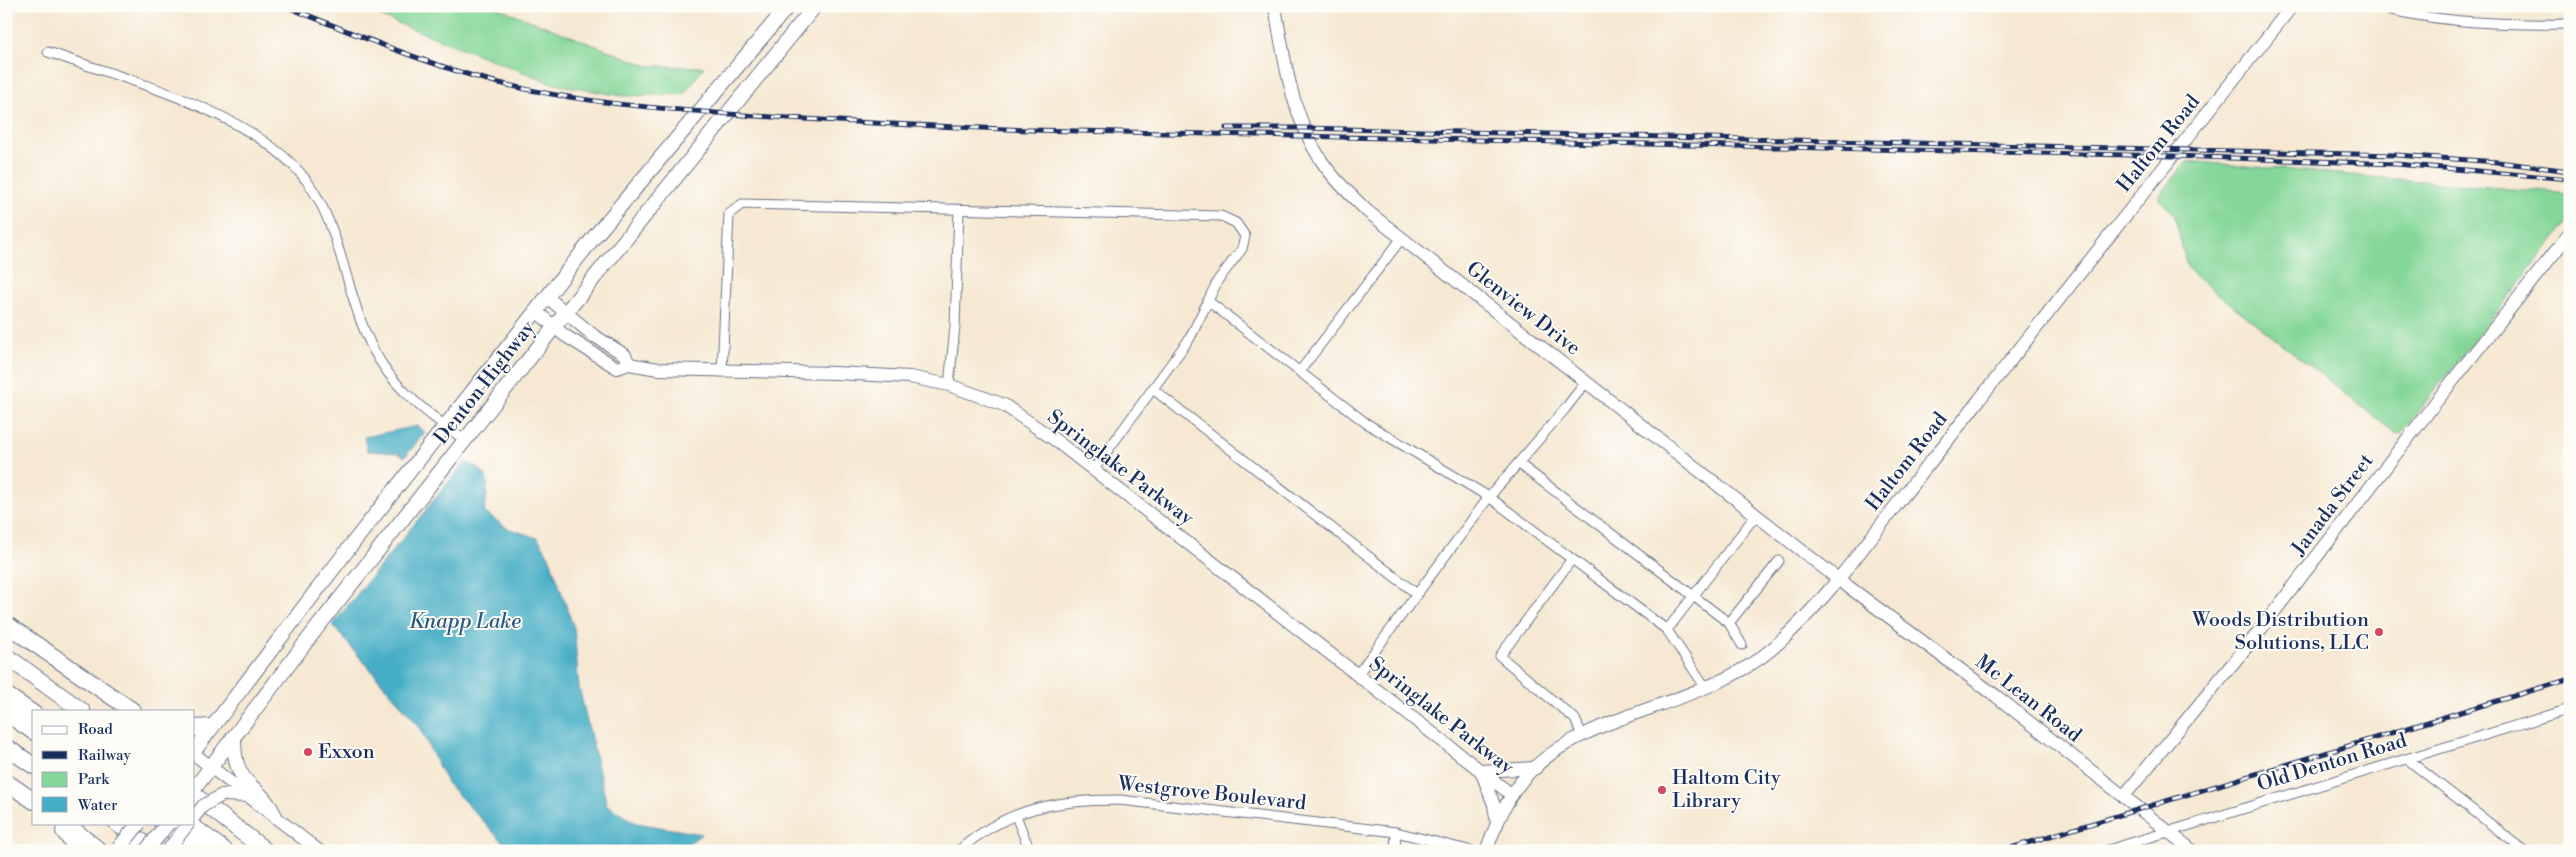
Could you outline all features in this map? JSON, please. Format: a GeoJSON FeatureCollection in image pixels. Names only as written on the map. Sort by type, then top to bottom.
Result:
{"type":"FeatureCollection","features":[{"type":"Feature","properties":{"kind":"highway"},"geometry":{"type":"LineString","coordinates":[[6,624],[132,710]]}},
{"type":"Feature","properties":{"kind":"highway"},"geometry":{"type":"LineString","coordinates":[[6,632],[24,643],[46,652]]}},
{"type":"Feature","properties":{"kind":"highway"},"geometry":{"type":"LineString","coordinates":[[6,656],[81,710]]}},
{"type":"Feature","properties":{"kind":"highway"},"geometry":{"type":"LineString","coordinates":[[6,695],[32,713]]}},
{"type":"Feature","properties":{"kind":"highway"},"geometry":{"type":"LineString","coordinates":[[6,713],[32,731]]}},
{"type":"Feature","properties":{"kind":"highway"},"geometry":{"type":"LineString","coordinates":[[195,728],[211,728]]}},
{"type":"Feature","properties":{"kind":"highway"},"geometry":{"type":"LineString","coordinates":[[6,747],[32,765]]}},
{"type":"Feature","properties":{"kind":"highway"},"geometry":{"type":"LineString","coordinates":[[6,782],[32,800]]}},
{"type":"Feature","properties":{"kind":"highway"},"geometry":{"type":"LineString","coordinates":[[196,788],[266,851]]}},
{"type":"Feature","properties":{"kind":"highway"},"geometry":{"type":"LineString","coordinates":[[59,824],[79,851]]}},
{"type":"Feature","properties":{"kind":"highway"},"geometry":{"type":"LineString","coordinates":[[66,824],[100,851]]}},
{"type":"Feature","properties":{"kind":"highway"},"geometry":{"type":"LineString","coordinates":[[118,824],[154,851]]}},
{"type":"Feature","properties":{"kind":"highway"},"geometry":{"type":"LineString","coordinates":[[163,824],[200,851]]}},
{"type":"Feature","properties":{"kind":"highway"},"geometry":{"type":"LineString","coordinates":[[189,824],[225,851]]}},
{"type":"Feature","properties":{"kind":"main road","name":"Denton Highway"},"geometry":{"type":"LineString","coordinates":[[195,751],[266,656],[547,297],[788,6]]}},
{"type":"Feature","properties":{"kind":"main road","name":"Denton Highway"},"geometry":{"type":"LineString","coordinates":[[196,788],[274,685],[566,312],[815,6]]}},
{"type":"Feature","properties":{"kind":"main road","name":"Glenview Drive"},"geometry":{"type":"LineString","coordinates":[[1275,6],[1289,85],[1307,136],[1323,164],[1345,190],[1402,238],[1838,579]]}},
{"type":"Feature","properties":{"kind":"main road","name":"Haltom Road"},"geometry":{"type":"LineString","coordinates":[[1486,851],[1512,795],[1536,768],[1557,751],[1582,735],[1728,679],[1770,651],[1801,622],[1838,579],[2292,6]]}},
{"type":"Feature","properties":{"kind":"main road","name":"Janada Street"},"geometry":{"type":"LineString","coordinates":[[2124,796],[2257,634],[2439,398],[2570,233]]}},
{"type":"Feature","properties":{"kind":"main road"},"geometry":{"type":"LineString","coordinates":[[547,297],[593,335],[625,355],[629,364]]}},
{"type":"Feature","properties":{"kind":"main road","name":"Springlake Parkway"},"geometry":{"type":"LineString","coordinates":[[536,311],[583,347],[617,368],[629,364],[658,369],[722,372],[836,373],[910,377],[950,385],[1004,405],[1094,469],[1512,795]]}},
{"type":"Feature","properties":{"kind":"main road","name":"Mc Lean Road"},"geometry":{"type":"LineString","coordinates":[[1838,579],[1996,696],[2192,851]]}},
{"type":"Feature","properties":{"kind":"main road"},"geometry":{"type":"LineString","coordinates":[[266,656],[266,672],[274,685]]}},
{"type":"Feature","properties":{"kind":"main road"},"geometry":{"type":"LineString","coordinates":[[234,739],[234,757],[237,770],[245,782],[268,802],[275,816]]}},
{"type":"Feature","properties":{"kind":"main road"},"geometry":{"type":"LineString","coordinates":[[195,753],[319,851]]}},
{"type":"Feature","properties":{"kind":"main road"},"geometry":{"type":"LineString","coordinates":[[1497,824],[1494,805],[1481,770],[1536,768]]}},
{"type":"Feature","properties":{"kind":"main road"},"geometry":{"type":"LineString","coordinates":[[195,816],[203,806],[222,796],[248,796]]}},
{"type":"Feature","properties":{"kind":"main road"},"geometry":{"type":"LineString","coordinates":[[120,847],[138,824]]}},
{"type":"Feature","properties":{"kind":"main road"},"geometry":{"type":"LineString","coordinates":[[146,851],[167,824]]}},
{"type":"Feature","properties":{"kind":"main road"},"geometry":{"type":"LineString","coordinates":[[167,851],[187,824]]}},
{"type":"Feature","properties":{"kind":"street"},"geometry":{"type":"LineString","coordinates":[[2376,6],[2399,12],[2451,19],[2570,24]]}},
{"type":"Feature","properties":{"kind":"street"},"geometry":{"type":"LineString","coordinates":[[48,52],[153,89],[209,112],[259,138],[289,162],[305,178],[318,198],[342,258],[370,342],[380,362],[403,389],[446,426],[466,440]]}},
{"type":"Feature","properties":{"kind":"street"},"geometry":{"type":"LineString","coordinates":[[722,372],[729,214],[742,204],[1221,216],[1236,223],[1245,236],[1242,248],[1218,280],[1190,338],[1154,390],[1094,469]]}},
{"type":"Feature","properties":{"kind":"street"},"geometry":{"type":"LineString","coordinates":[[950,385],[955,327],[959,210]]}},
{"type":"Feature","properties":{"kind":"street"},"geometry":{"type":"LineString","coordinates":[[1300,371],[1402,238]]}},
{"type":"Feature","properties":{"kind":"street"},"geometry":{"type":"LineString","coordinates":[[1208,302],[1366,423],[1489,497],[1667,630],[1706,688]]}},
{"type":"Feature","properties":{"kind":"street"},"geometry":{"type":"LineString","coordinates":[[1357,674],[1489,497],[1586,382]]}},
{"type":"Feature","properties":{"kind":"street"},"geometry":{"type":"LineString","coordinates":[[1154,390],[1417,594]]}},
{"type":"Feature","properties":{"kind":"street"},"geometry":{"type":"LineString","coordinates":[[1518,463],[1728,623],[1742,645]]}},
{"type":"Feature","properties":{"kind":"street"},"geometry":{"type":"LineString","coordinates":[[1667,630],[1756,515]]}},
{"type":"Feature","properties":{"kind":"street"},"geometry":{"type":"LineString","coordinates":[[1572,559],[1500,656],[1575,718],[1582,735]]}},
{"type":"Feature","properties":{"kind":"street"},"geometry":{"type":"LineString","coordinates":[[1728,623],[1779,561]]}},
{"type":"Feature","properties":{"kind":"street","name":"Old Denton Road"},"geometry":{"type":"LineString","coordinates":[[2105,851],[2570,709]]}},
{"type":"Feature","properties":{"kind":"street"},"geometry":{"type":"LineString","coordinates":[[2406,759],[2525,851]]}},
{"type":"Feature","properties":{"kind":"street","name":"Westgrove Boulevard"},"geometry":{"type":"LineString","coordinates":[[958,851],[981,831],[1047,804],[1075,800],[1120,800],[1396,832],[1472,851]]}},
{"type":"Feature","properties":{"kind":"street"},"geometry":{"type":"LineString","coordinates":[[1016,816],[1030,851]]}},
{"type":"Feature","properties":{"kind":"street"},"geometry":{"type":"LineString","coordinates":[[1395,851],[1396,832]]}},
{"type":"Feature","properties":{"kind":"green space"},"geometry":{"type":"Polygon","coordinates":[[[354,6],[493,6],[648,66],[704,67],[684,94],[623,96],[554,84],[354,6]]]}},
{"type":"Feature","properties":{"kind":"green space"},"geometry":{"type":"Polygon","coordinates":[[[2187,161],[2570,194],[2570,219],[2400,434],[2395,433],[2194,275],[2187,266],[2174,214],[2158,198],[2187,161]]]}},
{"type":"Feature","properties":{"kind":"water"},"geometry":{"type":"Polygon","coordinates":[[[417,426],[425,432],[405,457],[398,453],[367,451],[364,437],[417,426]]]}},
{"type":"Feature","properties":{"kind":"water","name":"Knapp Lake"},"geometry":{"type":"Polygon","coordinates":[[[465,462],[481,471],[487,481],[488,488],[484,512],[507,528],[538,538],[549,556],[574,628],[579,687],[607,805],[636,823],[702,834],[682,848],[683,851],[511,851],[447,783],[418,725],[332,625],[465,462]]]}},
{"type":"Feature","properties":{"kind":"railway"},"geometry":{"type":"LineString","coordinates":[[285,6],[382,45],[480,78],[514,87],[617,104],[722,113],[895,124],[1033,130],[2174,156],[2396,164],[2570,179]]}},
{"type":"Feature","properties":{"kind":"railway"},"geometry":{"type":"LineString","coordinates":[[1226,128],[1304,128],[2396,155],[2498,162],[2570,171]]}},
{"type":"Feature","properties":{"kind":"railway"},"geometry":{"type":"LineString","coordinates":[[2001,851],[2570,679]]}},
{"type":"Feature","properties":{"kind":"place","name":"Woods Distribution Solutions, LLC"},"geometry":{"type":"Point","coordinates":[2379,632]}},
{"type":"Feature","properties":{"kind":"place","name":"Exxon"},"geometry":{"type":"Point","coordinates":[308,752]}},
{"type":"Feature","properties":{"kind":"place","name":"Haltom City Library"},"geometry":{"type":"Point","coordinates":[1662,790]}}]}
